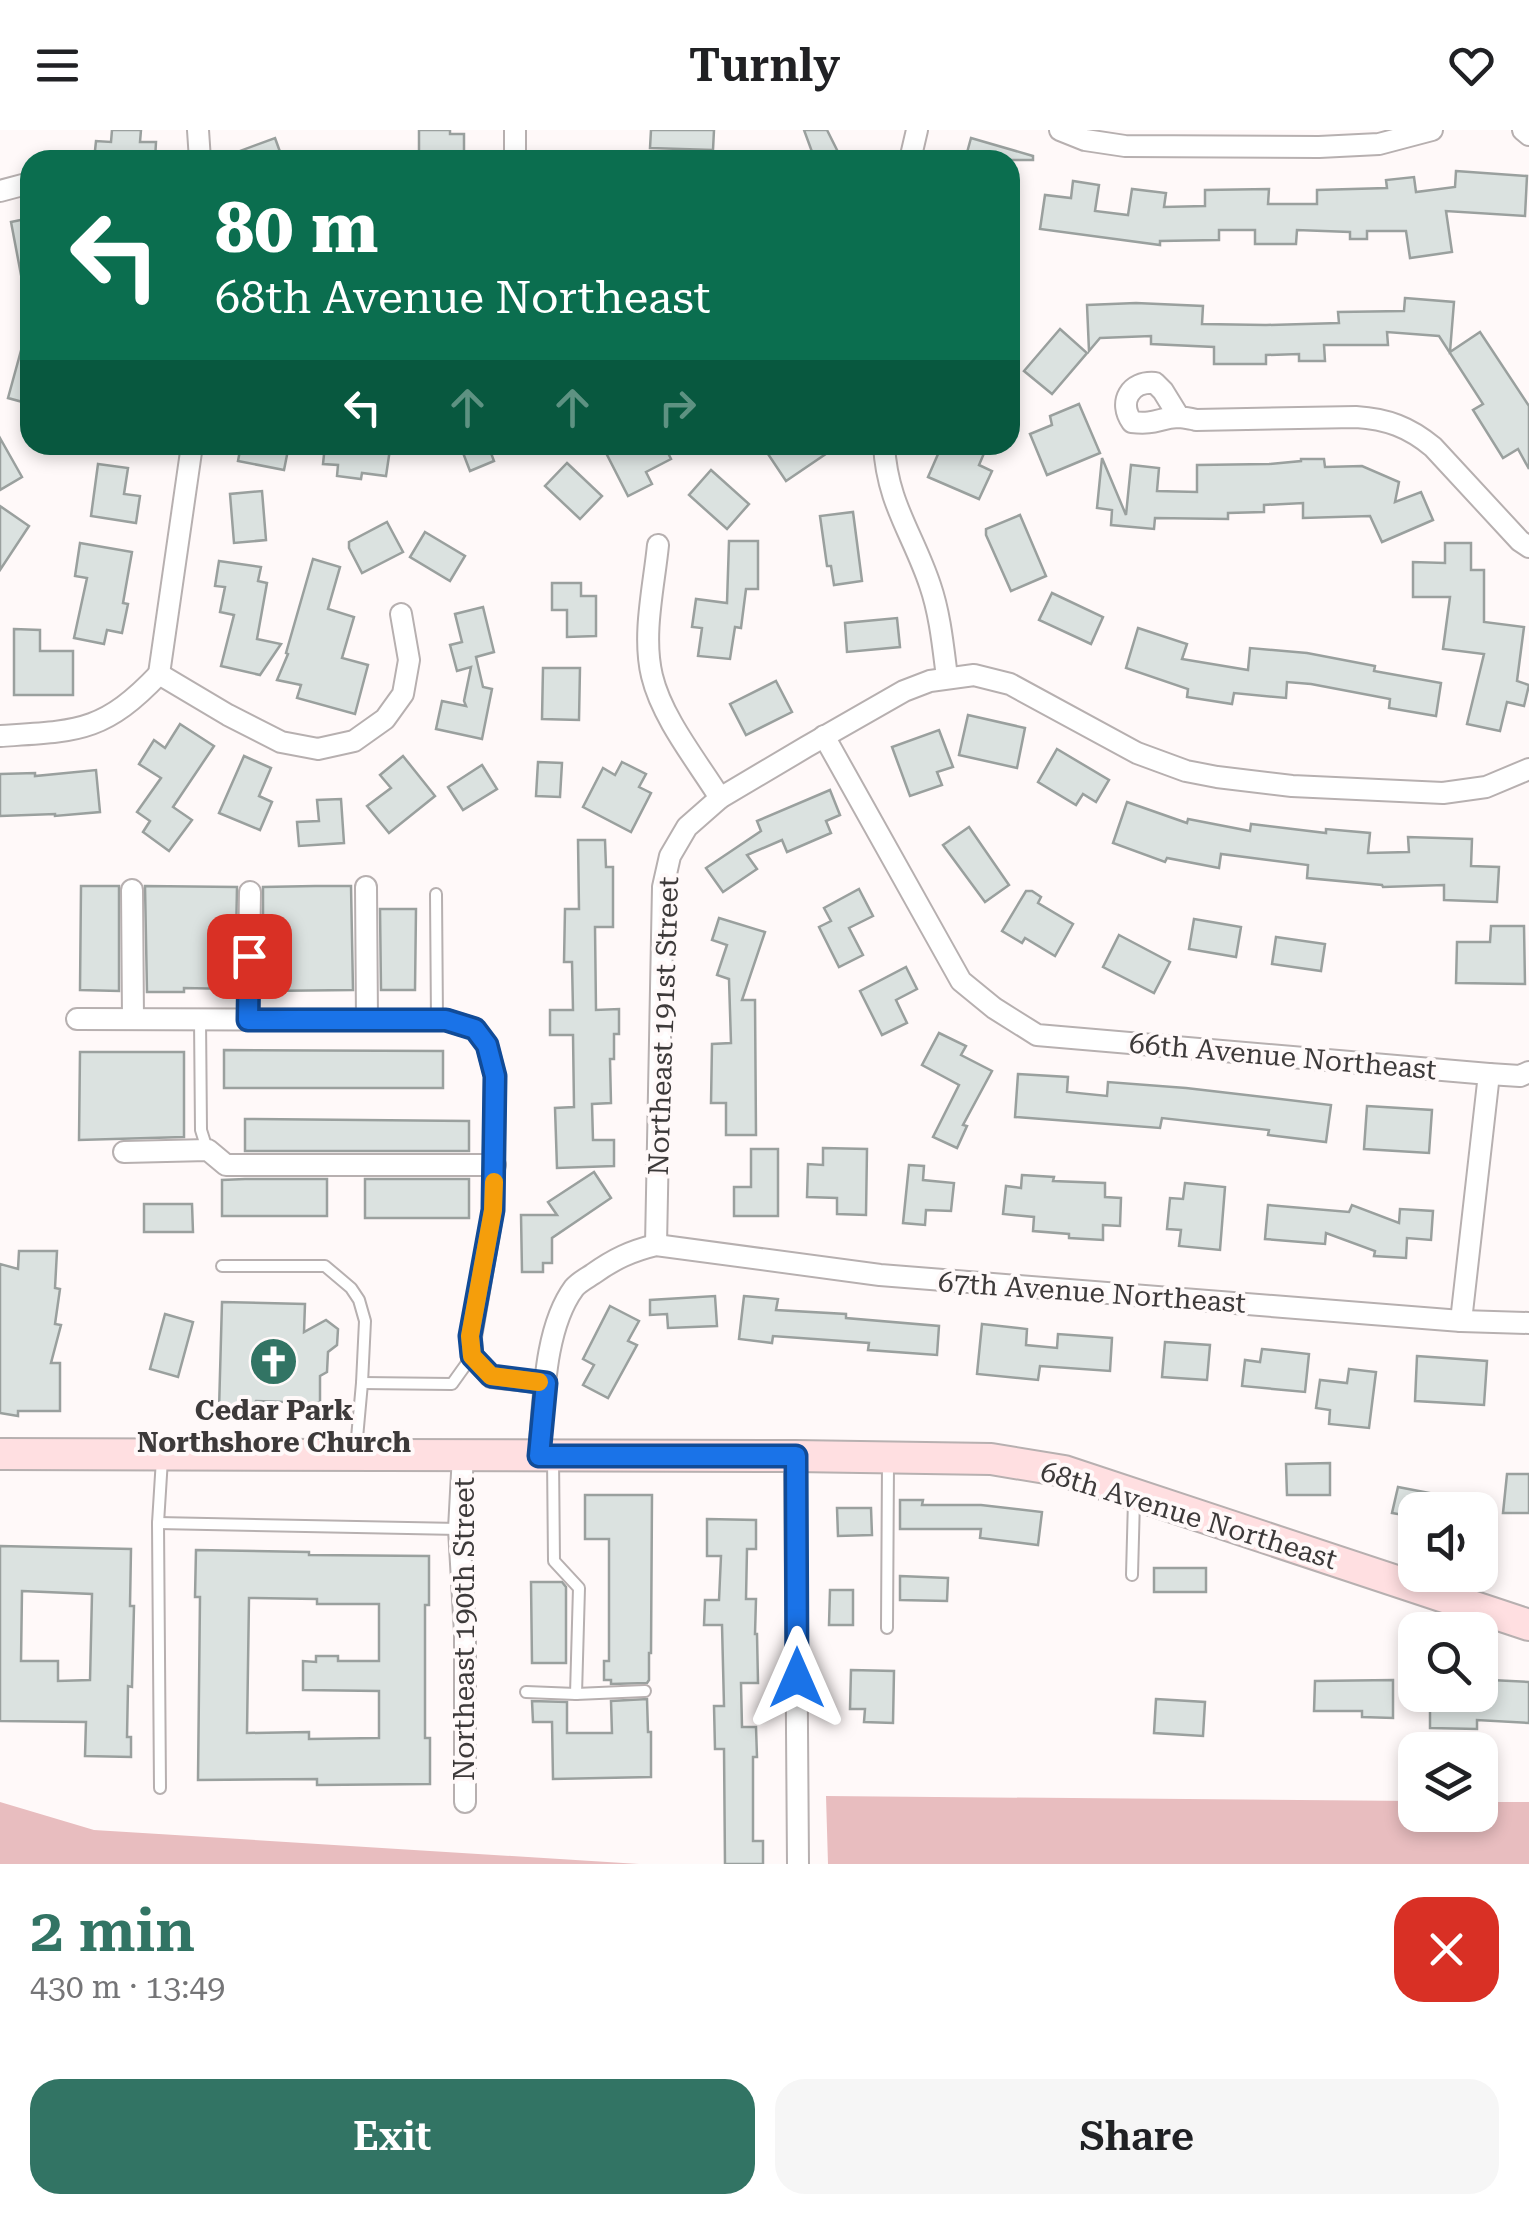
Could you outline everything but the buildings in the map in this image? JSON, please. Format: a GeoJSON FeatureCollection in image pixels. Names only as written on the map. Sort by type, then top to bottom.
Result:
{"type":"FeatureCollection","features":[{"type":"Feature","properties":{"kind":"street"},"geometry":{"type":"LineString","coordinates":[[1060,130],[1085,140],[1125,146],[1275,138],[1380,144],[1432,130]]}},
{"type":"Feature","properties":{"kind":"street"},"geometry":{"type":"LineString","coordinates":[[1523,130],[1529,135]]}},
{"type":"Feature","properties":{"kind":"street"},"geometry":{"type":"LineString","coordinates":[[1178,417],[1356,417],[1400,424],[1433,447],[1529,547]]}},
{"type":"Feature","properties":{"kind":"street"},"geometry":{"type":"LineString","coordinates":[[0,736],[70,732],[108,718],[137,697],[159,674],[191,455]]}},
{"type":"Feature","properties":{"kind":"street"},"geometry":{"type":"LineString","coordinates":[[886,455],[892,492],[937,609],[947,677],[974,675],[1010,684],[1137,753],[1186,771],[1217,777],[1292,786],[1443,793],[1486,788],[1529,769]]}},
{"type":"Feature","properties":{"kind":"street"},"geometry":{"type":"LineString","coordinates":[[658,545],[649,632],[652,676],[667,714],[720,798]]}},
{"type":"Feature","properties":{"kind":"street"},"geometry":{"type":"LineString","coordinates":[[159,674],[281,742],[318,750],[354,741],[384,719],[403,694],[410,660],[401,614]]}},
{"type":"Feature","properties":{"kind":"street","name":"Northeast 191st Street"},"geometry":{"type":"LineString","coordinates":[[656,1246],[663,887],[670,856],[687,827],[720,798],[904,691],[947,677]]}},
{"type":"Feature","properties":{"kind":"street","name":"66th Avenue Northeast"},"geometry":{"type":"LineString","coordinates":[[824,736],[961,981],[1037,1035],[1489,1074],[1520,1076],[1529,1072]]}},
{"type":"Feature","properties":{"kind":"street"},"geometry":{"type":"LineString","coordinates":[[366,888],[367,1020]]}},
{"type":"Feature","properties":{"kind":"street"},"geometry":{"type":"LineString","coordinates":[[132,890],[133,1019]]}},
{"type":"Feature","properties":{"kind":"street"},"geometry":{"type":"LineString","coordinates":[[248,1020],[250,892]]}},
{"type":"Feature","properties":{"kind":"street"},"geometry":{"type":"LineString","coordinates":[[77,1019],[446,1020],[475,1029],[487,1045],[495,1076],[495,1164],[493,1210],[470,1336],[472,1356],[491,1376],[546,1383]]}},
{"type":"Feature","properties":{"kind":"street"},"geometry":{"type":"LineString","coordinates":[[1461,1321],[1489,1074]]}},
{"type":"Feature","properties":{"kind":"street"},"geometry":{"type":"LineString","coordinates":[[124,1152],[208,1150],[226,1164],[495,1164]]}},
{"type":"Feature","properties":{"kind":"street"},"geometry":{"type":"LineString","coordinates":[[546,1456],[546,1383],[560,1314],[576,1285],[616,1257],[656,1246]]}},
{"type":"Feature","properties":{"kind":"street","name":"67th Avenue Northeast"},"geometry":{"type":"LineString","coordinates":[[656,1246],[880,1276],[1529,1323]]}},
{"type":"Feature","properties":{"kind":"street","name":"68th Avenue Northeast"},"geometry":{"type":"LineString","coordinates":[[0,1454],[990,1459],[1064,1470],[1529,1625]]}},
{"type":"Feature","properties":{"kind":"street","name":"Northeast 190th Street"},"geometry":{"type":"LineString","coordinates":[[463,1455],[459,1530],[465,1633],[465,1802]]}},
{"type":"Feature","properties":{"kind":"street"},"geometry":{"type":"LineString","coordinates":[[796,1456],[798,1864]]}},
{"type":"Feature","properties":{"kind":"lane"},"geometry":{"type":"LineString","coordinates":[[436,894],[437,1020]]}},
{"type":"Feature","properties":{"kind":"lane"},"geometry":{"type":"LineString","coordinates":[[200,1020],[201,1130],[208,1150]]}},
{"type":"Feature","properties":{"kind":"lane"},"geometry":{"type":"LineString","coordinates":[[222,1266],[325,1266],[352,1288],[364,1321],[355,1455]]}},
{"type":"Feature","properties":{"kind":"lane"},"geometry":{"type":"LineString","coordinates":[[362,1384],[452,1384],[472,1356]]}},
{"type":"Feature","properties":{"kind":"lane"},"geometry":{"type":"LineString","coordinates":[[160,1788],[158,1523],[162,1454]]}},
{"type":"Feature","properties":{"kind":"lane"},"geometry":{"type":"LineString","coordinates":[[546,1456],[554,1561],[579,1588],[576,1694]]}},
{"type":"Feature","properties":{"kind":"lane"},"geometry":{"type":"LineString","coordinates":[[887,1628],[888,1457]]}},
{"type":"Feature","properties":{"kind":"lane"},"geometry":{"type":"LineString","coordinates":[[1132,1575],[1134,1494]]}},
{"type":"Feature","properties":{"kind":"lane"},"geometry":{"type":"LineString","coordinates":[[158,1523],[459,1530]]}},
{"type":"Feature","properties":{"kind":"lane"},"geometry":{"type":"LineString","coordinates":[[526,1692],[644,1691]]}},
{"type":"Feature","properties":{"kind":"shaded area"},"geometry":{"type":"Polygon","coordinates":[[[826,1796],[1398,1801],[1398,1832],[1498,1832],[1498,1802],[1529,1802],[1529,1864],[828,1864],[826,1796]]]}},
{"type":"Feature","properties":{"kind":"shaded area"},"geometry":{"type":"Polygon","coordinates":[[[0,1802],[94,1830],[639,1864],[0,1864],[0,1802]]]}},
{"type":"Feature","properties":{"kind":"slow traffic"},"geometry":{"type":"LineString","coordinates":[[494,1182],[493,1210],[470,1336],[472,1356],[491,1376],[539,1382]]}},
{"type":"Feature","properties":{"kind":"place","name":"Cedar Park Northshore Church"},"geometry":{"type":"Point","coordinates":[274,1362]}},
{"type":"Feature","properties":{"kind":"route"},"geometry":{"type":"LineString","coordinates":[[249,956],[248,1020],[446,1020],[475,1029],[487,1045],[495,1076],[495,1164],[493,1210],[470,1336],[472,1356],[491,1376],[546,1383],[539,1456],[796,1456],[797,1678]]}}]}
